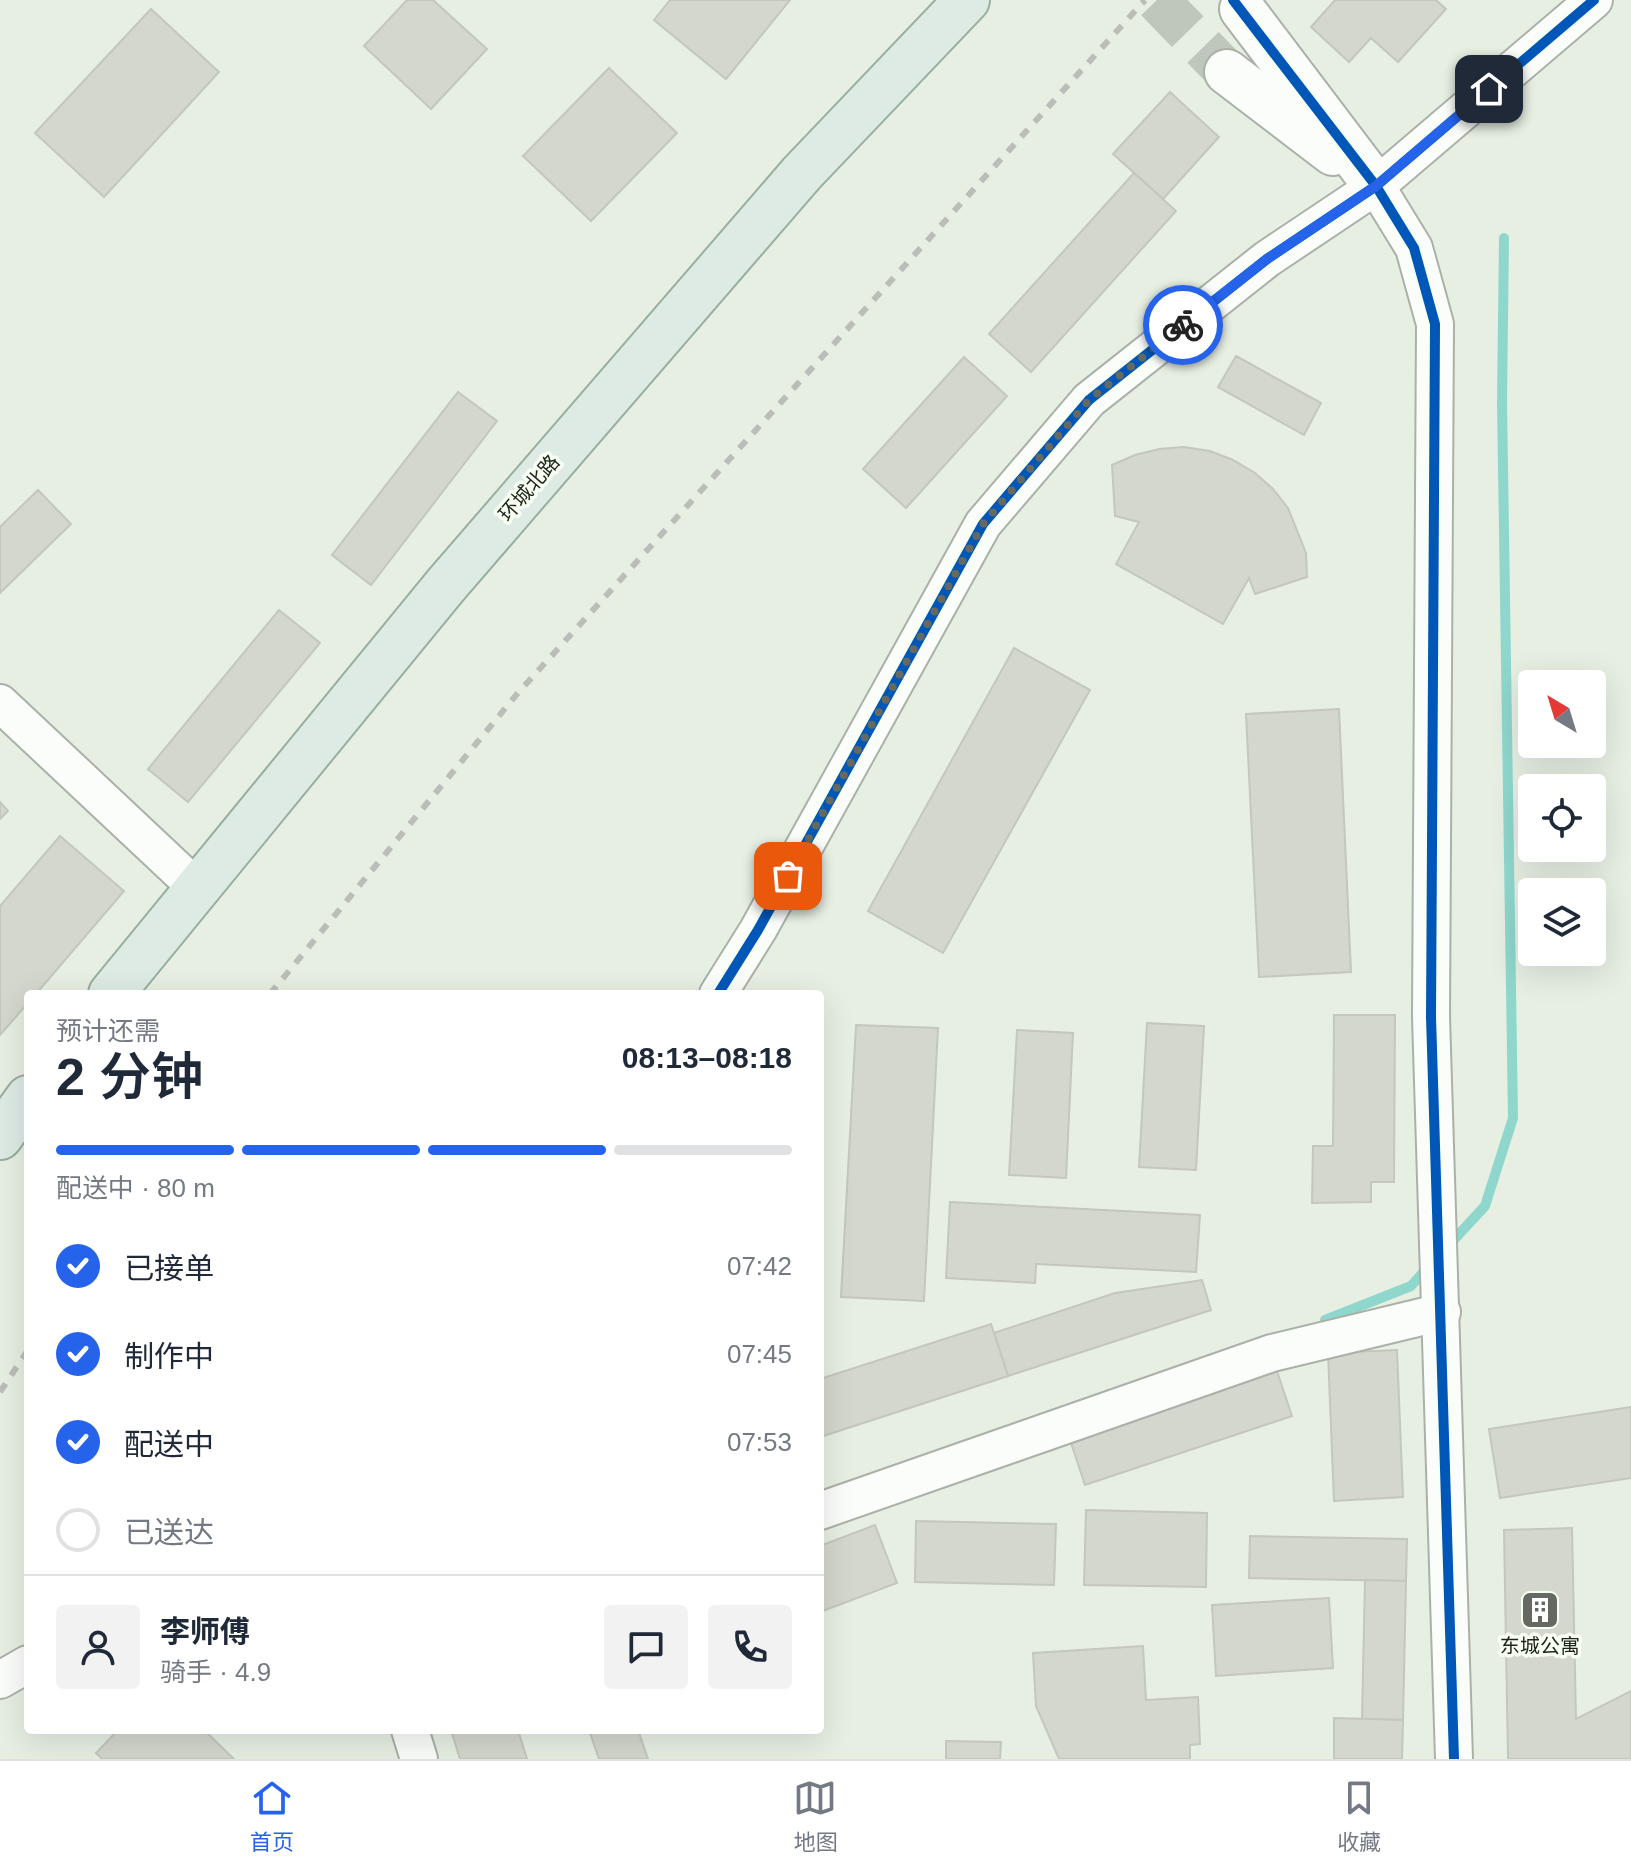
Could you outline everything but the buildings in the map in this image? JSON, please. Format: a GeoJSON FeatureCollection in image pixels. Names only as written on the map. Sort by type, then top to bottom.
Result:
{"type":"FeatureCollection","features":[{"type":"Feature","properties":{"kind":"main road","name":"环城北路"},"geometry":{"type":"LineString","coordinates":[[114,990],[517,502],[802,173],[967,0]]}},
{"type":"Feature","properties":{"kind":"main road"},"geometry":{"type":"LineString","coordinates":[[0,1137],[24,1104]]}},
{"type":"Feature","properties":{"kind":"street"},"geometry":{"type":"LineString","coordinates":[[720,990],[758,930],[983,524],[1089,400],[1267,259],[1376,186],[1594,0]]}},
{"type":"Feature","properties":{"kind":"street"},"geometry":{"type":"LineString","coordinates":[[1242,9],[1376,186],[1414,248],[1435,324],[1431,1017],[1454,1759]]}},
{"type":"Feature","properties":{"kind":"street"},"geometry":{"type":"LineString","coordinates":[[1227,72],[1376,186]]}},
{"type":"Feature","properties":{"kind":"street"},"geometry":{"type":"LineString","coordinates":[[0,703],[198,889]]}},
{"type":"Feature","properties":{"kind":"street"},"geometry":{"type":"LineString","coordinates":[[824,1510],[1272,1353],[1442,1312]]}},
{"type":"Feature","properties":{"kind":"street"},"geometry":{"type":"LineString","coordinates":[[0,1680],[24,1666]]}},
{"type":"Feature","properties":{"kind":"street"},"geometry":{"type":"LineString","coordinates":[[411,1734],[419,1759]]}},
{"type":"Feature","properties":{"kind":"waterway"},"geometry":{"type":"LineString","coordinates":[[1448,1246],[1485,1206],[1513,1118],[1502,402],[1504,238]]}},
{"type":"Feature","properties":{"kind":"waterway"},"geometry":{"type":"LineString","coordinates":[[1325,1320],[1411,1286],[1429,1266]]}},
{"type":"Feature","properties":{"kind":"tunnel"},"geometry":{"type":"LineString","coordinates":[[1157,0],[1227,72]]}},
{"type":"Feature","properties":{"kind":"railway"},"geometry":{"type":"LineString","coordinates":[[273,990],[517,694],[1145,0]]}},
{"type":"Feature","properties":{"kind":"railway"},"geometry":{"type":"LineString","coordinates":[[0,1392],[24,1356]]}},
{"type":"Feature","properties":{"kind":"cycle path"},"geometry":{"type":"LineString","coordinates":[[1233,0],[1376,186],[1414,248],[1435,324],[1431,1017],[1454,1759]]}},
{"type":"Feature","properties":{"kind":"cycle path"},"geometry":{"type":"LineString","coordinates":[[720,990],[758,930],[983,524],[1089,400],[1267,259],[1376,186],[1594,0]]}},
{"type":"Feature","properties":{"kind":"way so far"},"geometry":{"type":"LineString","coordinates":[[788,876],[983,524],[1089,400],[1183,325]]}},
{"type":"Feature","properties":{"kind":"place","name":"东城公寓"},"geometry":{"type":"Point","coordinates":[1540,1610]}},
{"type":"Feature","properties":{"kind":"route"},"geometry":{"type":"LineString","coordinates":[[1183,325],[1267,259],[1376,186],[1489,89]]}}]}
